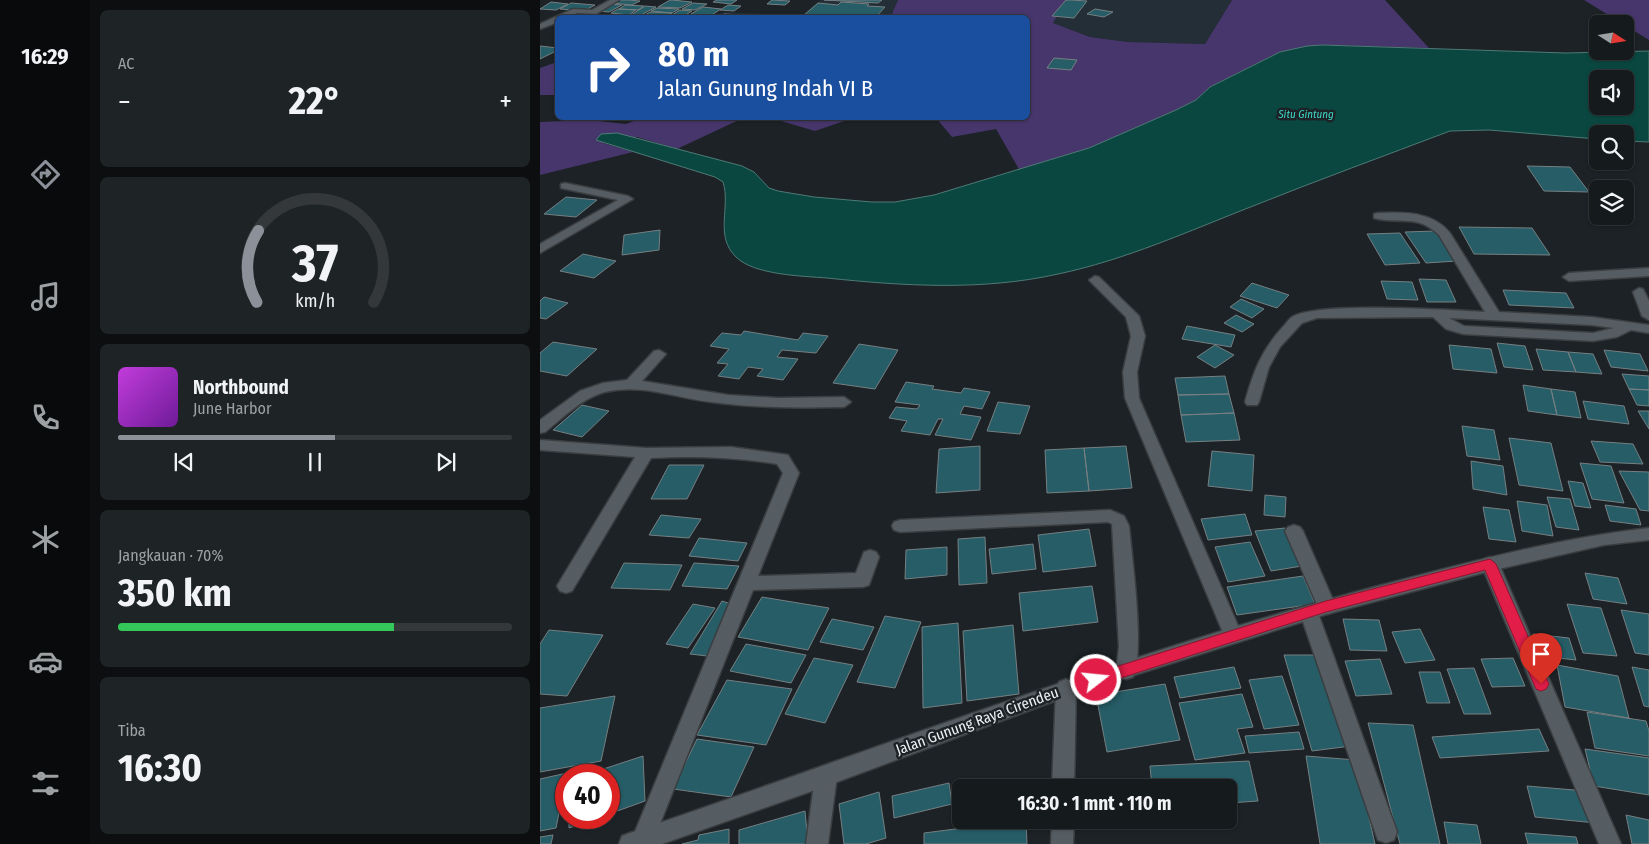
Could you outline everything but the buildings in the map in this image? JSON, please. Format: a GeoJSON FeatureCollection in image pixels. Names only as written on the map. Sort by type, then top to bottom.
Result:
{"type":"FeatureCollection","features":[{"type":"Feature","properties":{"kind":"street"},"geometry":{"type":"LineString","coordinates":[[568,15],[576,11],[593,12],[615,0]]}},
{"type":"Feature","properties":{"kind":"street"},"geometry":{"type":"LineString","coordinates":[[540,27],[555,20]]}},
{"type":"Feature","properties":{"kind":"street"},"geometry":{"type":"LineString","coordinates":[[541,248],[628,199],[565,186]]}},
{"type":"Feature","properties":{"kind":"street"},"geometry":{"type":"LineString","coordinates":[[1378,216],[1413,216],[1436,224],[1444,233],[1495,317]]}},
{"type":"Feature","properties":{"kind":"street"},"geometry":{"type":"LineString","coordinates":[[1569,277],[1649,272]]}},
{"type":"Feature","properties":{"kind":"street"},"geometry":{"type":"LineString","coordinates":[[1095,280],[1132,316],[1138,336],[1130,372],[1132,398],[1233,635]]}},
{"type":"Feature","properties":{"kind":"street"},"geometry":{"type":"LineString","coordinates":[[1639,292],[1649,316]]}},
{"type":"Feature","properties":{"kind":"street"},"geometry":{"type":"LineString","coordinates":[[1252,402],[1262,367],[1284,332],[1297,320],[1316,314],[1438,315],[1590,321],[1626,328],[1649,329]]}},
{"type":"Feature","properties":{"kind":"street"},"geometry":{"type":"LineString","coordinates":[[1438,315],[1451,326],[1463,330],[1593,337],[1612,334],[1626,328]]}},
{"type":"Feature","properties":{"kind":"street"},"geometry":{"type":"LineString","coordinates":[[632,383],[659,354]]}},
{"type":"Feature","properties":{"kind":"street"},"geometry":{"type":"LineString","coordinates":[[540,428],[587,393],[632,383],[712,398],[811,404],[844,402]]}},
{"type":"Feature","properties":{"kind":"street"},"geometry":{"type":"LineString","coordinates":[[540,445],[646,453],[674,451],[760,455],[782,459],[791,473],[636,842]]}},
{"type":"Feature","properties":{"kind":"street"},"geometry":{"type":"LineString","coordinates":[[566,586],[646,453]]}},
{"type":"Feature","properties":{"kind":"street"},"geometry":{"type":"LineString","coordinates":[[900,526],[1110,516],[1118,520],[1121,526],[1129,647],[1126,671]]}},
{"type":"Feature","properties":{"kind":"street"},"geometry":{"type":"LineString","coordinates":[[1294,531],[1386,832]]}},
{"type":"Feature","properties":{"kind":"street","name":"Jalan Gunung Raya Cirendeu"},"geometry":{"type":"LineString","coordinates":[[636,842],[826,776],[1066,688],[1126,671],[1233,635],[1490,564],[1604,539],[1649,534]]}},
{"type":"Feature","properties":{"kind":"street"},"geometry":{"type":"LineString","coordinates":[[745,583],[863,580],[870,557]]}},
{"type":"Feature","properties":{"kind":"street"},"geometry":{"type":"LineString","coordinates":[[1490,564],[1610,844]]}},
{"type":"Feature","properties":{"kind":"street"},"geometry":{"type":"LineString","coordinates":[[1064,779],[1066,688]]}},
{"type":"Feature","properties":{"kind":"street"},"geometry":{"type":"LineString","coordinates":[[818,844],[826,776]]}},
{"type":"Feature","properties":{"kind":"street"},"geometry":{"type":"LineString","coordinates":[[1062,844],[1063,829]]}},
{"type":"Feature","properties":{"kind":"shaded area"},"geometry":{"type":"Polygon","coordinates":[[[821,0],[898,0],[891,15],[801,15],[821,0]]]}},
{"type":"Feature","properties":{"kind":"shaded area"},"geometry":{"type":"Polygon","coordinates":[[[898,0],[1067,0],[1053,23],[1090,37],[1128,42],[1205,44],[1232,0],[1385,0],[1429,48],[1322,45],[1280,52],[1210,87],[1196,100],[1176,110],[1089,148],[1020,171],[996,129],[952,137],[938,120],[1030,120],[1030,15],[891,15],[898,0]]]}},
{"type":"Feature","properties":{"kind":"shaded area"},"geometry":{"type":"Polygon","coordinates":[[[1067,0],[1232,0],[1205,44],[1128,42],[1090,37],[1053,23],[1067,0]]]}},
{"type":"Feature","properties":{"kind":"shaded area"},"geometry":{"type":"Polygon","coordinates":[[[1584,0],[1649,0],[1649,40],[1634,31],[1634,15],[1608,15],[1584,0]]]}},
{"type":"Feature","properties":{"kind":"shaded area"},"geometry":{"type":"Polygon","coordinates":[[[726,12],[782,15],[711,15],[726,12]]]}},
{"type":"Feature","properties":{"kind":"shaded area"},"geometry":{"type":"Polygon","coordinates":[[[555,63],[555,95],[540,95],[540,68],[555,63]]]}},
{"type":"Feature","properties":{"kind":"shaded area"},"geometry":{"type":"Polygon","coordinates":[[[590,120],[626,124],[636,120],[739,120],[677,149],[637,137],[603,143],[633,152],[540,175],[540,122],[590,120]]]}},
{"type":"Feature","properties":{"kind":"shaded area"},"geometry":{"type":"Polygon","coordinates":[[[778,120],[847,120],[815,131],[778,120]]]}},
{"type":"Feature","properties":{"kind":"water","name":"Situ Gintung"},"geometry":{"type":"Polygon","coordinates":[[[1322,45],[1589,52],[1589,60],[1634,60],[1634,51],[1649,51],[1649,142],[1634,141],[1634,125],[1589,125],[1589,138],[1489,130],[1450,131],[1157,244],[1108,261],[1058,274],[1001,283],[914,285],[779,274],[754,268],[736,257],[729,249],[724,230],[725,191],[723,182],[715,177],[596,140],[601,134],[617,133],[742,166],[754,172],[769,188],[778,191],[814,197],[895,202],[934,195],[1089,148],[1196,100],[1210,87],[1280,52],[1322,45]]]}},
{"type":"Feature","properties":{"kind":"route"},"geometry":{"type":"LineString","coordinates":[[1096,680],[1326,607],[1490,564],[1541,684]]}}]}
